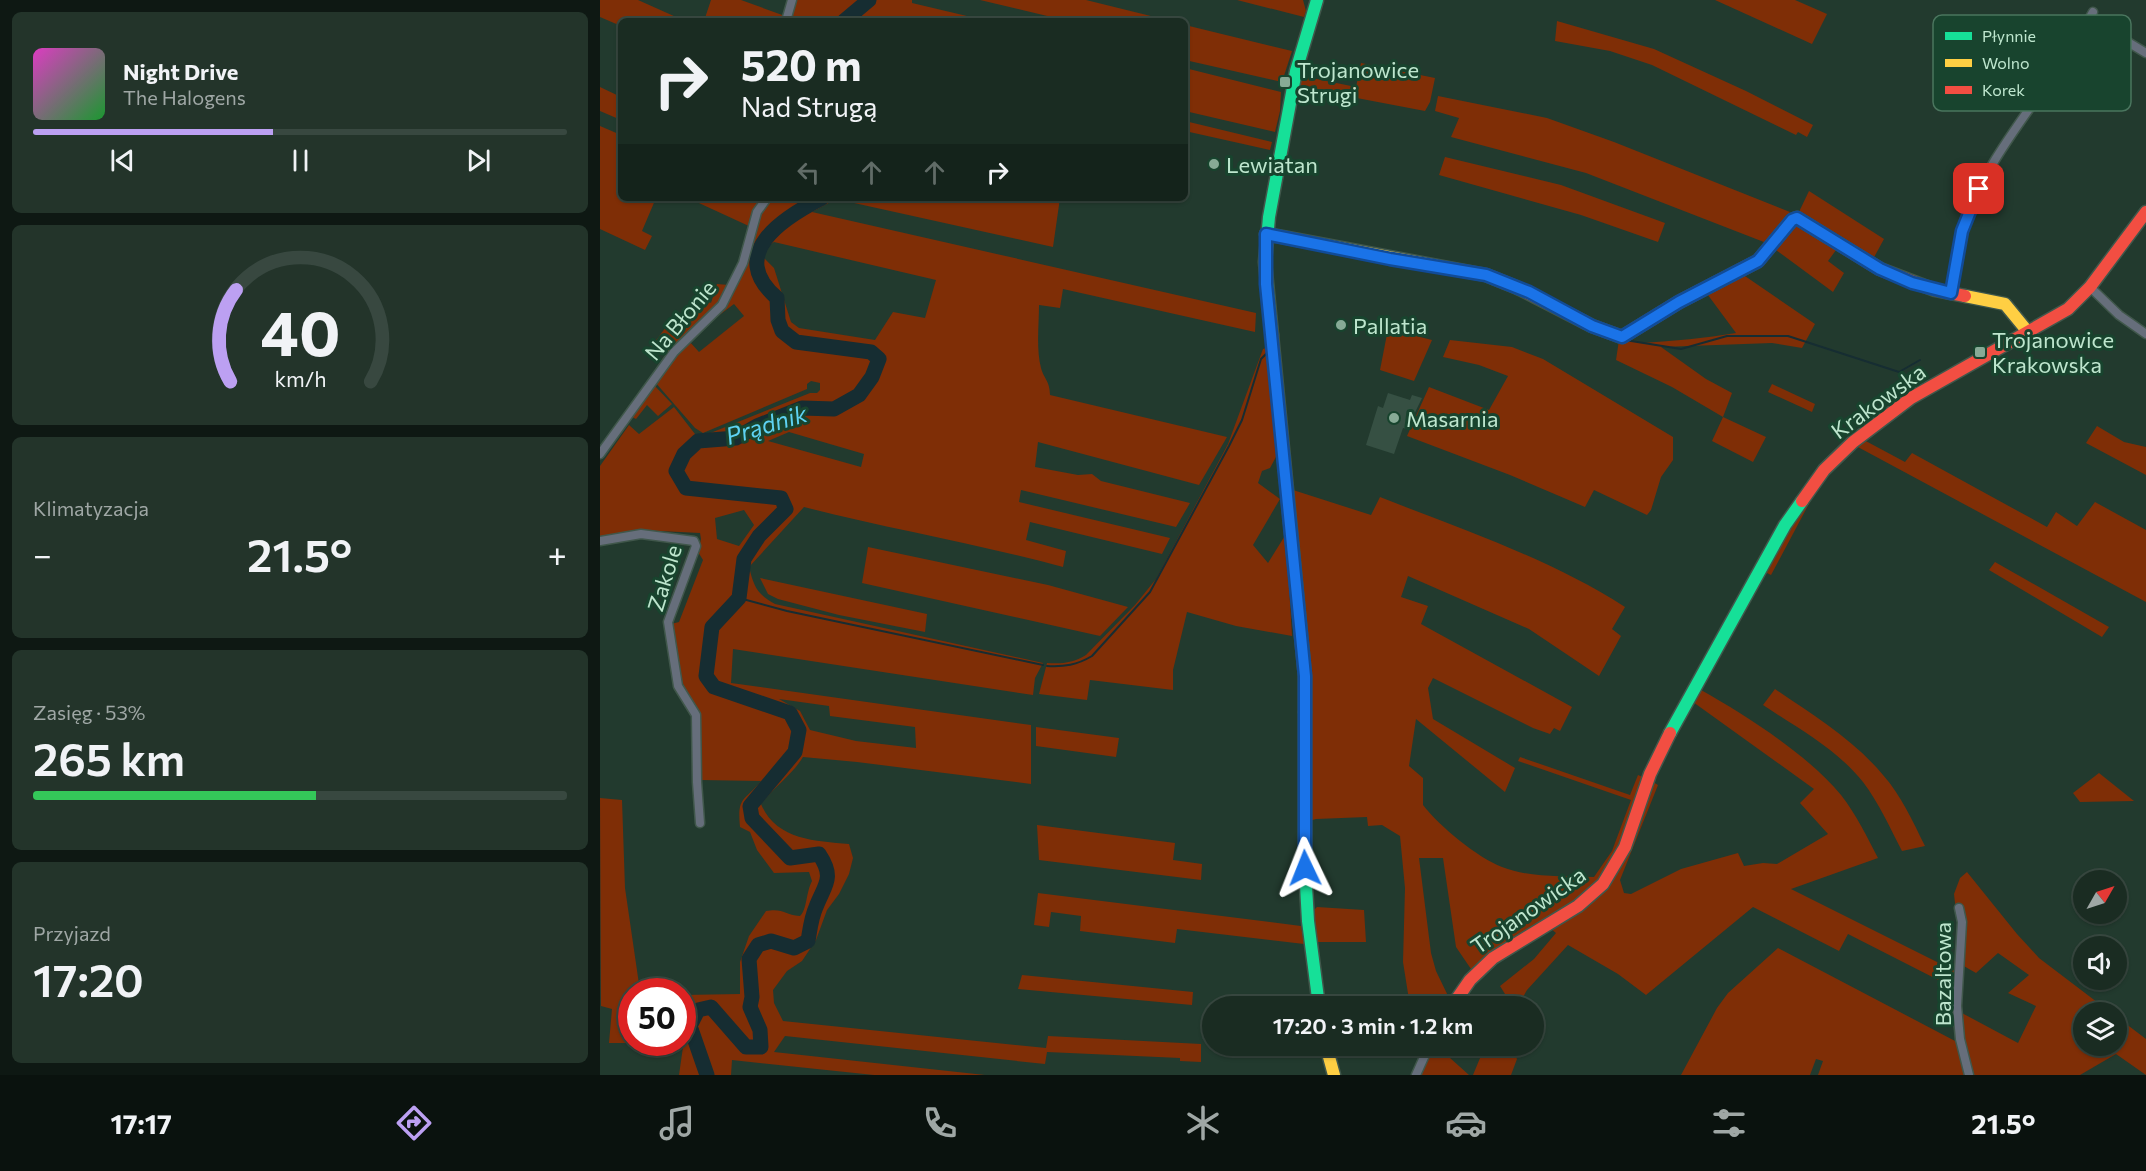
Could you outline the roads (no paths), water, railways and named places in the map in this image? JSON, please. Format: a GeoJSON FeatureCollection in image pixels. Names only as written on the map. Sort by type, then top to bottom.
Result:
{"type":"FeatureCollection","features":[{"type":"Feature","properties":{"kind":"street"},"geometry":{"type":"LineString","coordinates":[[787,18],[792,0]]}},
{"type":"Feature","properties":{"kind":"street"},"geometry":{"type":"LineString","coordinates":[[1317,0],[1297,63],[1266,234],[1266,284],[1304,664],[1305,868],[1308,921],[1318,996]]}},
{"type":"Feature","properties":{"kind":"street"},"geometry":{"type":"LineString","coordinates":[[2131,44],[2146,53]]}},
{"type":"Feature","properties":{"kind":"street"},"geometry":{"type":"LineString","coordinates":[[1951,293],[1962,231],[1986,175],[2027,111]]}},
{"type":"Feature","properties":{"kind":"street","name":"Na Błonie"},"geometry":{"type":"LineString","coordinates":[[600,454],[674,352],[722,305],[743,263],[757,212],[765,201]]}},
{"type":"Feature","properties":{"kind":"street","name":"Krakowska"},"geometry":{"type":"LineString","coordinates":[[1648,779],[1665,742],[1763,562],[1801,500],[1824,470],[1853,442],[1911,398],[2068,309],[2090,287],[2146,213]]}},
{"type":"Feature","properties":{"kind":"street"},"geometry":{"type":"LineString","coordinates":[[1266,234],[1390,259],[1486,275],[1529,292],[1592,326],[1622,337],[1679,302],[1758,261],[1792,220],[1797,218],[1880,269],[1912,283],[2005,304],[2028,332]]}},
{"type":"Feature","properties":{"kind":"street"},"geometry":{"type":"LineString","coordinates":[[2090,287],[2119,315],[2146,334]]}},
{"type":"Feature","properties":{"kind":"street","name":"Zakole"},"geometry":{"type":"LineString","coordinates":[[600,541],[641,534],[694,541],[696,546],[668,622],[668,634],[678,686],[696,715],[700,823]]}},
{"type":"Feature","properties":{"kind":"street","name":"Trojanowicka"},"geometry":{"type":"LineString","coordinates":[[1458,996],[1464,986],[1494,957],[1568,911],[1602,886],[1621,859],[1648,779]]}},
{"type":"Feature","properties":{"kind":"street","name":"Bazaltowa"},"geometry":{"type":"LineString","coordinates":[[1959,908],[1962,922],[1958,1023],[1970,1075]]}},
{"type":"Feature","properties":{"kind":"street"},"geometry":{"type":"LineString","coordinates":[[1329,1056],[1334,1075]]}},
{"type":"Feature","properties":{"kind":"street"},"geometry":{"type":"LineString","coordinates":[[1416,1075],[1425,1056]]}},
{"type":"Feature","properties":{"kind":"waterway","name":"Prądnik"},"geometry":{"type":"LineString","coordinates":[[848,18],[869,0]]}},
{"type":"Feature","properties":{"kind":"waterway","name":"Prądnik"},"geometry":{"type":"LineString","coordinates":[[707,1075],[690,1026],[698,1010],[711,1007],[746,1047],[761,1047],[760,1030],[750,1007],[752,997],[749,959],[758,945],[771,941],[794,948],[808,941],[813,915],[827,881],[827,869],[819,854],[790,858],[752,818],[750,806],[795,752],[799,730],[790,713],[714,687],[706,676],[712,627],[739,598],[744,559],[759,536],[786,509],[781,498],[686,488],[676,471],[684,454],[698,441],[736,438],[757,426],[802,408],[834,409],[859,395],[872,377],[879,359],[871,352],[796,342],[782,331],[778,320],[777,298],[763,282],[757,267],[759,252],[766,239],[791,216],[816,201]]}},
{"type":"Feature","properties":{"kind":"waterway"},"geometry":{"type":"LineString","coordinates":[[1625,340],[1681,349],[1727,336],[1788,336],[1899,372],[1920,360]]}},
{"type":"Feature","properties":{"kind":"waterway"},"geometry":{"type":"LineString","coordinates":[[1047,666],[1070,665],[1092,656],[1150,592],[1242,420],[1261,359],[1267,353]]}},
{"type":"Feature","properties":{"kind":"waterway"},"geometry":{"type":"LineString","coordinates":[[739,598],[787,611],[1043,665]]}},
{"type":"Feature","properties":{"kind":"place","name":"Trojanowice Strugi"},"geometry":{"type":"Point","coordinates":[1285,82]}},
{"type":"Feature","properties":{"kind":"place","name":"Lewiatan"},"geometry":{"type":"Point","coordinates":[1214,164]}},
{"type":"Feature","properties":{"kind":"place","name":"Pallatia"},"geometry":{"type":"Point","coordinates":[1341,325]}},
{"type":"Feature","properties":{"kind":"place","name":"Trojanowice Krakowska"},"geometry":{"type":"Point","coordinates":[1980,352]}},
{"type":"Feature","properties":{"kind":"place","name":"Masarnia"},"geometry":{"type":"Point","coordinates":[1394,418]}}]}
